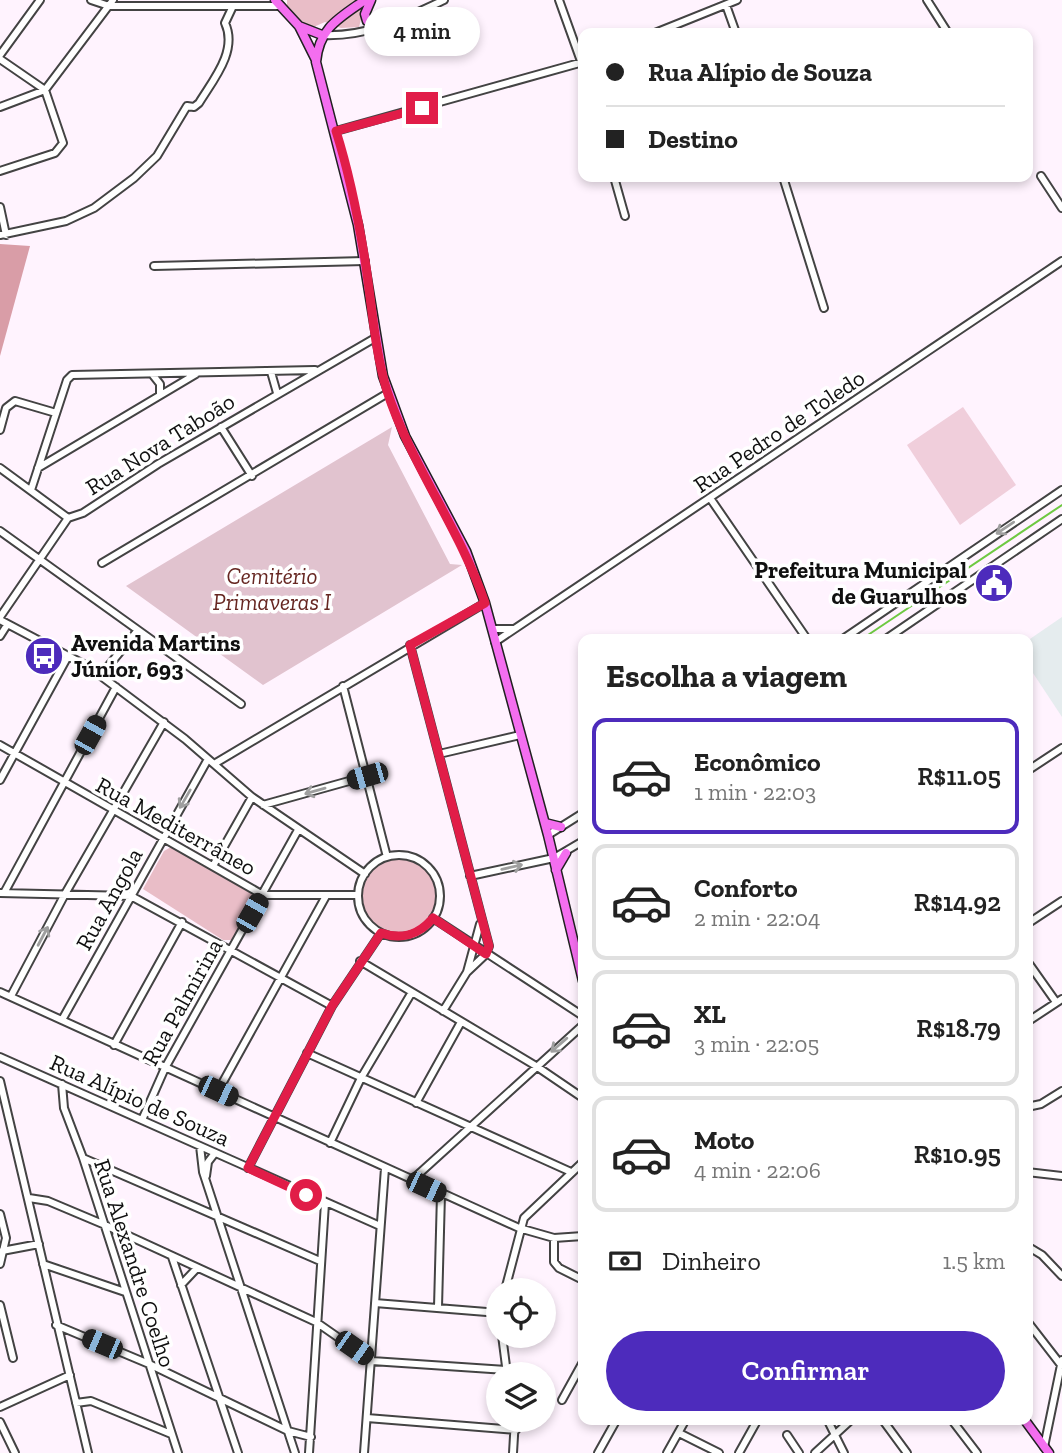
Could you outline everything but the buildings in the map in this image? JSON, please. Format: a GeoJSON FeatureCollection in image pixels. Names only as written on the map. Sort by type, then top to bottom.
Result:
{"type":"FeatureCollection","features":[{"type":"Feature","properties":{"kind":"main road"},"geometry":{"type":"LineString","coordinates":[[317,62],[322,35],[332,23],[365,0]]}},
{"type":"Feature","properties":{"kind":"main road"},"geometry":{"type":"LineString","coordinates":[[371,0],[365,14],[367,21],[396,22]]}},
{"type":"Feature","properties":{"kind":"main road"},"geometry":{"type":"LineString","coordinates":[[279,2],[299,26],[317,62],[336,131],[365,261],[375,338],[388,393],[411,446],[466,551],[485,603],[578,957]]}},
{"type":"Feature","properties":{"kind":"main road"},"geometry":{"type":"LineString","coordinates":[[299,26],[322,35]]}},
{"type":"Feature","properties":{"kind":"main road"},"geometry":{"type":"LineString","coordinates":[[545,824],[561,827]]}},
{"type":"Feature","properties":{"kind":"main road"},"geometry":{"type":"LineString","coordinates":[[556,870],[566,853]]}},
{"type":"Feature","properties":{"kind":"main road"},"geometry":{"type":"LineString","coordinates":[[1028,1425],[1046,1450]]}},
{"type":"Feature","properties":{"kind":"street"},"geometry":{"type":"LineString","coordinates":[[0,172],[55,153],[62,147],[62,138],[45,90],[0,57],[40,0]]}},
{"type":"Feature","properties":{"kind":"street"},"geometry":{"type":"LineString","coordinates":[[91,0],[218,7],[279,2]]}},
{"type":"Feature","properties":{"kind":"street"},"geometry":{"type":"LineString","coordinates":[[322,35],[368,32],[444,0]]}},
{"type":"Feature","properties":{"kind":"street"},"geometry":{"type":"LineString","coordinates":[[559,0],[578,50]]}},
{"type":"Feature","properties":{"kind":"street"},"geometry":{"type":"LineString","coordinates":[[668,28],[737,0]]}},
{"type":"Feature","properties":{"kind":"street"},"geometry":{"type":"LineString","coordinates":[[927,0],[945,28]]}},
{"type":"Feature","properties":{"kind":"street"},"geometry":{"type":"LineString","coordinates":[[0,107],[45,90],[111,3]]}},
{"type":"Feature","properties":{"kind":"street"},"geometry":{"type":"LineString","coordinates":[[726,5],[734,28]]}},
{"type":"Feature","properties":{"kind":"street"},"geometry":{"type":"LineString","coordinates":[[225,23],[233,6]]}},
{"type":"Feature","properties":{"kind":"street"},"geometry":{"type":"LineString","coordinates":[[0,207],[3,235],[66,221],[94,208],[134,178],[157,156],[187,106],[194,107],[199,103],[226,58],[228,31],[218,7]]}},
{"type":"Feature","properties":{"kind":"street"},"geometry":{"type":"LineString","coordinates":[[336,131],[578,64]]}},
{"type":"Feature","properties":{"kind":"street"},"geometry":{"type":"LineString","coordinates":[[1041,176],[1062,208]]}},
{"type":"Feature","properties":{"kind":"street"},"geometry":{"type":"LineString","coordinates":[[615,182],[625,216]]}},
{"type":"Feature","properties":{"kind":"street"},"geometry":{"type":"LineString","coordinates":[[785,182],[824,308]]}},
{"type":"Feature","properties":{"kind":"street"},"geometry":{"type":"LineString","coordinates":[[154,266],[365,261]]}},
{"type":"Feature","properties":{"kind":"street","name":"Rua Pedro de Toledo"},"geometry":{"type":"LineString","coordinates":[[495,642],[1062,261]]}},
{"type":"Feature","properties":{"kind":"street","name":"Rua Nova Taboão"},"geometry":{"type":"LineString","coordinates":[[0,619],[68,518],[83,513],[276,393],[375,338]]}},
{"type":"Feature","properties":{"kind":"street"},"geometry":{"type":"LineString","coordinates":[[31,490],[67,380],[76,375],[319,370]]}},
{"type":"Feature","properties":{"kind":"street"},"geometry":{"type":"LineString","coordinates":[[271,372],[276,393]]}},
{"type":"Feature","properties":{"kind":"street"},"geometry":{"type":"LineString","coordinates":[[38,468],[197,373]]}},
{"type":"Feature","properties":{"kind":"street"},"geometry":{"type":"LineString","coordinates":[[152,374],[160,384],[160,396]]}},
{"type":"Feature","properties":{"kind":"street"},"geometry":{"type":"LineString","coordinates":[[102,562],[388,393]]}},
{"type":"Feature","properties":{"kind":"street"},"geometry":{"type":"LineString","coordinates":[[0,430],[6,408],[15,401],[56,413]]}},
{"type":"Feature","properties":{"kind":"street"},"geometry":{"type":"LineString","coordinates":[[221,427],[251,476]]}},
{"type":"Feature","properties":{"kind":"street"},"geometry":{"type":"LineString","coordinates":[[44,450],[61,454]]}},
{"type":"Feature","properties":{"kind":"street"},"geometry":{"type":"LineString","coordinates":[[0,468],[68,518]]}},
{"type":"Feature","properties":{"kind":"street"},"geometry":{"type":"LineString","coordinates":[[850,634],[1062,490]]}},
{"type":"Feature","properties":{"kind":"street"},"geometry":{"type":"LineString","coordinates":[[710,498],[804,634]]}},
{"type":"Feature","properties":{"kind":"street"},"geometry":{"type":"LineString","coordinates":[[893,634],[1062,519]]}},
{"type":"Feature","properties":{"kind":"street"},"geometry":{"type":"LineString","coordinates":[[0,531],[241,704]]}},
{"type":"Feature","properties":{"kind":"street"},"geometry":{"type":"LineString","coordinates":[[214,764],[410,645],[485,603]]}},
{"type":"Feature","properties":{"kind":"street"},"geometry":{"type":"LineString","coordinates":[[0,619],[101,676],[164,722],[252,797],[365,874]]}},
{"type":"Feature","properties":{"kind":"street"},"geometry":{"type":"LineString","coordinates":[[0,636],[7,625]]}},
{"type":"Feature","properties":{"kind":"street"},"geometry":{"type":"LineString","coordinates":[[492,629],[513,629]]}},
{"type":"Feature","properties":{"kind":"street"},"geometry":{"type":"LineString","coordinates":[[101,676],[138,630]]}},
{"type":"Feature","properties":{"kind":"street"},"geometry":{"type":"LineString","coordinates":[[410,645],[489,946],[486,954],[467,972]]}},
{"type":"Feature","properties":{"kind":"street"},"geometry":{"type":"LineString","coordinates":[[0,780],[68,656]]}},
{"type":"Feature","properties":{"kind":"street"},"geometry":{"type":"LineString","coordinates":[[343,685],[387,857]]}},
{"type":"Feature","properties":{"kind":"street"},"geometry":{"type":"LineString","coordinates":[[116,687],[2,893],[131,896],[332,1006]]}},
{"type":"Feature","properties":{"kind":"street"},"geometry":{"type":"LineString","coordinates":[[11,996],[65,894],[164,722]]}},
{"type":"Feature","properties":{"kind":"street"},"geometry":{"type":"LineString","coordinates":[[439,754],[520,735]]}},
{"type":"Feature","properties":{"kind":"street","name":"Rua Mediterrâneo"},"geometry":{"type":"LineString","coordinates":[[0,745],[263,895]]}},
{"type":"Feature","properties":{"kind":"street"},"geometry":{"type":"LineString","coordinates":[[1033,767],[1062,748]]}},
{"type":"Feature","properties":{"kind":"street","name":"Rua Angola"},"geometry":{"type":"LineString","coordinates":[[62,1020],[208,759]]}},
{"type":"Feature","properties":{"kind":"street"},"geometry":{"type":"LineString","coordinates":[[263,805],[367,776]]}},
{"type":"Feature","properties":{"kind":"street"},"geometry":{"type":"LineString","coordinates":[[213,866],[252,797]]}},
{"type":"Feature","properties":{"kind":"street"},"geometry":{"type":"LineString","coordinates":[[548,835],[578,816]]}},
{"type":"Feature","properties":{"kind":"street","name":"Rua Palmirina"},"geometry":{"type":"LineString","coordinates":[[142,1121],[165,1068],[298,830]]}},
{"type":"Feature","properties":{"kind":"street"},"geometry":{"type":"LineString","coordinates":[[470,876],[554,858],[578,845]]}},
{"type":"Feature","properties":{"kind":"street"},"geometry":{"type":"LineString","coordinates":[[387,857],[411,857],[429,869],[439,889],[439,900],[433,918],[414,934],[398,937],[381,933],[366,920],[358,895],[365,874],[387,857]]}},
{"type":"Feature","properties":{"kind":"street"},"geometry":{"type":"LineString","coordinates":[[263,895],[358,895]]}},
{"type":"Feature","properties":{"kind":"street"},"geometry":{"type":"LineString","coordinates":[[218,1091],[279,976],[326,896]]}},
{"type":"Feature","properties":{"kind":"street"},"geometry":{"type":"LineString","coordinates":[[1033,921],[1061,905]]}},
{"type":"Feature","properties":{"kind":"street"},"geometry":{"type":"LineString","coordinates":[[433,918],[475,948],[578,1013]]}},
{"type":"Feature","properties":{"kind":"street"},"geometry":{"type":"LineString","coordinates":[[443,1011],[467,972],[475,948],[480,918]]}},
{"type":"Feature","properties":{"kind":"street"},"geometry":{"type":"LineString","coordinates":[[114,1045],[182,922]]}},
{"type":"Feature","properties":{"kind":"street"},"geometry":{"type":"LineString","coordinates":[[248,1168],[272,1117],[332,1006],[381,933]]}},
{"type":"Feature","properties":{"kind":"street"},"geometry":{"type":"LineString","coordinates":[[360,961],[536,1066],[578,1095]]}},
{"type":"Feature","properties":{"kind":"street"},"geometry":{"type":"LineString","coordinates":[[1033,968],[1059,1000],[1033,1018]]}},
{"type":"Feature","properties":{"kind":"street"},"geometry":{"type":"LineString","coordinates":[[0,992],[519,1228],[554,1238],[578,1236]]}},
{"type":"Feature","properties":{"kind":"street"},"geometry":{"type":"LineString","coordinates":[[330,1143],[361,1078],[412,992]]}},
{"type":"Feature","properties":{"kind":"street"},"geometry":{"type":"LineString","coordinates":[[416,1103],[461,1022]]}},
{"type":"Feature","properties":{"kind":"street"},"geometry":{"type":"LineString","coordinates":[[412,1180],[578,1030]]}},
{"type":"Feature","properties":{"kind":"street"},"geometry":{"type":"LineString","coordinates":[[307,1053],[571,1172]]}},
{"type":"Feature","properties":{"kind":"street","name":"Rua Alípio de Souza"},"geometry":{"type":"LineString","coordinates":[[0,1056],[380,1226]]}},
{"type":"Feature","properties":{"kind":"street"},"geometry":{"type":"LineString","coordinates":[[0,1081],[3,1108],[29,1198],[56,1325],[88,1453]]}},
{"type":"Feature","properties":{"kind":"street","name":"Rua Alexandre Coelho"},"geometry":{"type":"LineString","coordinates":[[62,1084],[64,1108],[83,1158],[178,1453]]}},
{"type":"Feature","properties":{"kind":"street"},"geometry":{"type":"LineString","coordinates":[[1033,1106],[1062,1091]]}},
{"type":"Feature","properties":{"kind":"street"},"geometry":{"type":"LineString","coordinates":[[200,1146],[205,1178],[295,1453]]}},
{"type":"Feature","properties":{"kind":"street"},"geometry":{"type":"LineString","coordinates":[[205,1178],[208,1162],[215,1153]]}},
{"type":"Feature","properties":{"kind":"street"},"geometry":{"type":"LineString","coordinates":[[83,1158],[320,1261]]}},
{"type":"Feature","properties":{"kind":"street"},"geometry":{"type":"LineString","coordinates":[[508,1278],[519,1228],[530,1212],[578,1166]]}},
{"type":"Feature","properties":{"kind":"street"},"geometry":{"type":"LineString","coordinates":[[364,1453],[385,1168]]}},
{"type":"Feature","properties":{"kind":"street"},"geometry":{"type":"LineString","coordinates":[[1033,1173],[1062,1177]]}},
{"type":"Feature","properties":{"kind":"street"},"geometry":{"type":"LineString","coordinates":[[438,1307],[440,1194]]}},
{"type":"Feature","properties":{"kind":"street"},"geometry":{"type":"LineString","coordinates":[[29,1198],[48,1201],[104,1225],[316,1322],[372,1361],[486,1370]]}},
{"type":"Feature","properties":{"kind":"street"},"geometry":{"type":"LineString","coordinates":[[309,1453],[325,1203]]}},
{"type":"Feature","properties":{"kind":"street"},"geometry":{"type":"LineString","coordinates":[[0,1214],[6,1238],[0,1264]]}},
{"type":"Feature","properties":{"kind":"street"},"geometry":{"type":"LineString","coordinates":[[554,1238],[554,1262],[559,1268],[578,1278]]}},
{"type":"Feature","properties":{"kind":"street"},"geometry":{"type":"LineString","coordinates":[[1,1251],[39,1244]]}},
{"type":"Feature","properties":{"kind":"street"},"geometry":{"type":"LineString","coordinates":[[1033,1250],[1062,1276]]}},
{"type":"Feature","properties":{"kind":"street"},"geometry":{"type":"LineString","coordinates":[[172,1257],[238,1453]]}},
{"type":"Feature","properties":{"kind":"street"},"geometry":{"type":"LineString","coordinates":[[43,1264],[125,1292]]}},
{"type":"Feature","properties":{"kind":"street"},"geometry":{"type":"LineString","coordinates":[[181,1285],[197,1268]]}},
{"type":"Feature","properties":{"kind":"street"},"geometry":{"type":"LineString","coordinates":[[375,1303],[486,1312]]}},
{"type":"Feature","properties":{"kind":"street"},"geometry":{"type":"LineString","coordinates":[[0,1305],[13,1358]]}},
{"type":"Feature","properties":{"kind":"street"},"geometry":{"type":"LineString","coordinates":[[56,1325],[149,1364],[288,1431],[311,1437]]}},
{"type":"Feature","properties":{"kind":"street"},"geometry":{"type":"LineString","coordinates":[[1033,1329],[1062,1366]]}},
{"type":"Feature","properties":{"kind":"street"},"geometry":{"type":"LineString","coordinates":[[1046,1450],[1062,1360]]}},
{"type":"Feature","properties":{"kind":"street"},"geometry":{"type":"LineString","coordinates":[[562,1400],[578,1370]]}},
{"type":"Feature","properties":{"kind":"street"},"geometry":{"type":"LineString","coordinates":[[0,1407],[70,1375]]}},
{"type":"Feature","properties":{"kind":"street"},"geometry":{"type":"LineString","coordinates":[[76,1403],[91,1401],[172,1434]]}},
{"type":"Feature","properties":{"kind":"street"},"geometry":{"type":"LineString","coordinates":[[367,1418],[486,1428]]}},
{"type":"Feature","properties":{"kind":"street"},"geometry":{"type":"LineString","coordinates":[[0,1422],[15,1453]]}},
{"type":"Feature","properties":{"kind":"street"},"geometry":{"type":"LineString","coordinates":[[598,1453],[614,1425]]}},
{"type":"Feature","properties":{"kind":"street"},"geometry":{"type":"LineString","coordinates":[[667,1453],[683,1425]]}},
{"type":"Feature","properties":{"kind":"street"},"geometry":{"type":"LineString","coordinates":[[739,1453],[755,1425]]}},
{"type":"Feature","properties":{"kind":"street"},"geometry":{"type":"LineString","coordinates":[[830,1425],[844,1453]]}},
{"type":"Feature","properties":{"kind":"street"},"geometry":{"type":"LineString","coordinates":[[815,1453],[846,1425]]}},
{"type":"Feature","properties":{"kind":"street"},"geometry":{"type":"LineString","coordinates":[[886,1425],[907,1453]]}},
{"type":"Feature","properties":{"kind":"street"},"geometry":{"type":"LineString","coordinates":[[956,1425],[977,1453]]}},
{"type":"Feature","properties":{"kind":"street"},"geometry":{"type":"LineString","coordinates":[[513,1453],[516,1432]]}},
{"type":"Feature","properties":{"kind":"street"},"geometry":{"type":"LineString","coordinates":[[679,1433],[719,1453]]}},
{"type":"Feature","properties":{"kind":"street"},"geometry":{"type":"LineString","coordinates":[[788,1435],[799,1453]]}},
{"type":"Feature","properties":{"kind":"shaded area"},"geometry":{"type":"Polygon","coordinates":[[[287,0],[366,0],[359,27],[341,28],[325,22],[309,29],[287,5],[287,0]]]}},
{"type":"Feature","properties":{"kind":"shaded area"},"geometry":{"type":"Polygon","coordinates":[[[0,244],[30,246],[0,356],[0,244]]]}},
{"type":"Feature","properties":{"kind":"shaded area"},"geometry":{"type":"Polygon","coordinates":[[[963,407],[1016,485],[960,525],[907,445],[963,407]]]}},
{"type":"Feature","properties":{"kind":"shaded area"},"geometry":{"type":"Polygon","coordinates":[[[1062,617],[1062,717],[1033,673],[1033,637],[1062,617]]]}},
{"type":"Feature","properties":{"kind":"shaded area"},"geometry":{"type":"Polygon","coordinates":[[[171,847],[254,895],[254,905],[232,940],[223,940],[143,889],[164,851],[171,847]]]}},
{"type":"Feature","properties":{"kind":"shaded area"},"geometry":{"type":"Polygon","coordinates":[[[390,856],[406,856],[427,867],[438,888],[438,904],[427,925],[406,936],[390,936],[376,930],[364,918],[358,904],[358,888],[364,874],[376,862],[390,856]]]}},
{"type":"Feature","properties":{"kind":"green space","name":"Cemitério Primaveras I"},"geometry":{"type":"Polygon","coordinates":[[[392,427],[388,445],[450,564],[462,565],[263,685],[126,586],[392,427]]]}},
{"type":"Feature","properties":{"kind":"waterway"},"geometry":{"type":"LineString","coordinates":[[869,634],[1062,505]]}},
{"type":"Feature","properties":{"kind":"place","name":"Prefeitura Municipal de Guarulhos"},"geometry":{"type":"Point","coordinates":[994,583]}},
{"type":"Feature","properties":{"kind":"place","name":"Avenida Martins Júnior, 693"},"geometry":{"type":"Point","coordinates":[44,656]}},
{"type":"Feature","properties":{"kind":"route"},"geometry":{"type":"LineString","coordinates":[[306,1195],[248,1168],[272,1117],[332,1006],[360,961],[381,933],[398,937],[414,934],[433,918],[486,954],[489,946],[410,645],[485,603],[466,551],[405,436],[388,393],[375,338],[358,225],[336,131],[422,108]]}}]}
